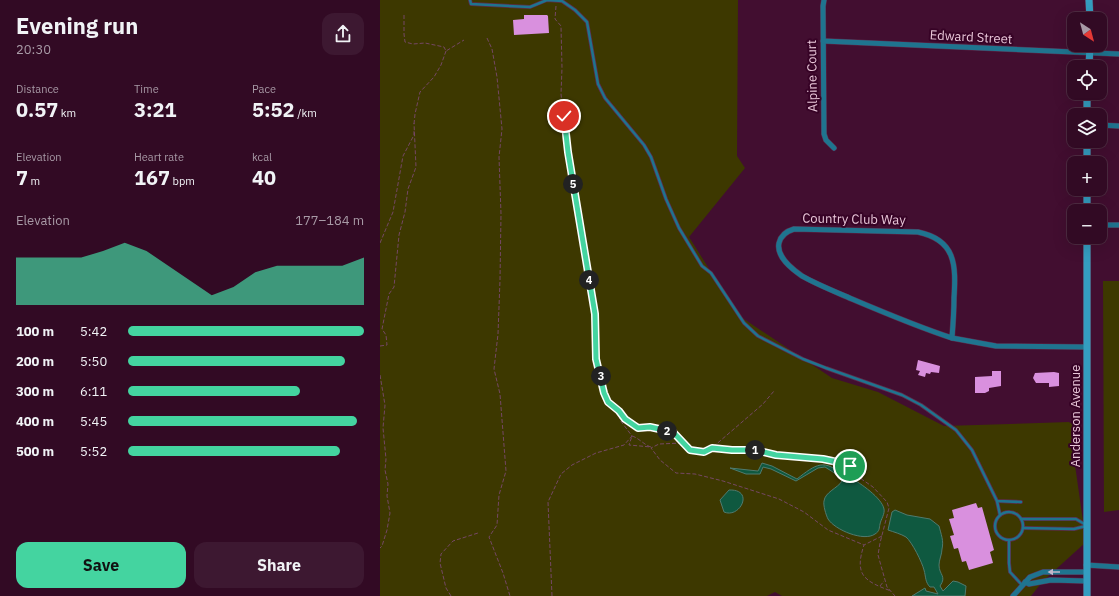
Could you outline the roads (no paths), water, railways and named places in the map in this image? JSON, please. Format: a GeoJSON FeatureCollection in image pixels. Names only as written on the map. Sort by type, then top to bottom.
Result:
{"type":"FeatureCollection","features":[{"type":"Feature","properties":{"kind":"main road"},"geometry":{"type":"LineString","coordinates":[[1089,0],[1090,12]]}},
{"type":"Feature","properties":{"kind":"main road"},"geometry":{"type":"LineString","coordinates":[[1090,53],[1090,60]]}},
{"type":"Feature","properties":{"kind":"main road","name":"Anderson Avenue"},"geometry":{"type":"LineString","coordinates":[[1087,244],[1087,596]]}},
{"type":"Feature","properties":{"kind":"street","name":"Alpine Court"},"geometry":{"type":"LineString","coordinates":[[824,0],[824,134],[826,140],[834,148]]}},
{"type":"Feature","properties":{"kind":"street","name":"Edward Street"},"geometry":{"type":"LineString","coordinates":[[823,41],[1119,54]]}},
{"type":"Feature","properties":{"kind":"street"},"geometry":{"type":"LineString","coordinates":[[1107,125],[1119,126]]}},
{"type":"Feature","properties":{"kind":"street"},"geometry":{"type":"LineString","coordinates":[[1107,225],[1119,225]]}},
{"type":"Feature","properties":{"kind":"street","name":"Country Club Way"},"geometry":{"type":"LineString","coordinates":[[952,338],[956,270],[951,254],[933,236],[918,232],[794,229],[784,234],[780,239],[779,249],[784,259],[802,275],[813,282],[935,333],[952,338],[978,344],[1008,347],[1087,347]]}},
{"type":"Feature","properties":{"kind":"street"},"geometry":{"type":"LineString","coordinates":[[1013,596],[1030,577],[1043,572],[1119,566]]}},
{"type":"Feature","properties":{"kind":"street"},"geometry":{"type":"LineString","coordinates":[[1024,584],[1051,580],[1086,581]]}},
{"type":"Feature","properties":{"kind":"lane"},"geometry":{"type":"LineString","coordinates":[[470,0],[470,4],[530,7],[547,0],[562,0],[575,10],[587,22],[598,84],[605,98],[644,145],[651,157],[666,199],[679,228],[702,266],[711,273],[744,323],[758,336],[803,359],[902,394],[945,421],[956,430],[972,450],[997,501],[1000,515]]}},
{"type":"Feature","properties":{"kind":"lane"},"geometry":{"type":"LineString","coordinates":[[997,501],[1021,502]]}},
{"type":"Feature","properties":{"kind":"lane"},"geometry":{"type":"LineString","coordinates":[[1009,512],[1014,513],[1021,519],[1023,528],[1019,536],[1015,539],[1002,539],[996,532],[995,523],[1000,515],[1009,512]]}},
{"type":"Feature","properties":{"kind":"lane"},"geometry":{"type":"LineString","coordinates":[[1021,519],[1076,519],[1087,525]]}},
{"type":"Feature","properties":{"kind":"lane"},"geometry":{"type":"LineString","coordinates":[[1023,528],[1074,529],[1087,525]]}},
{"type":"Feature","properties":{"kind":"lane"},"geometry":{"type":"LineString","coordinates":[[1008,540],[1010,572],[1024,584]]}}]}
